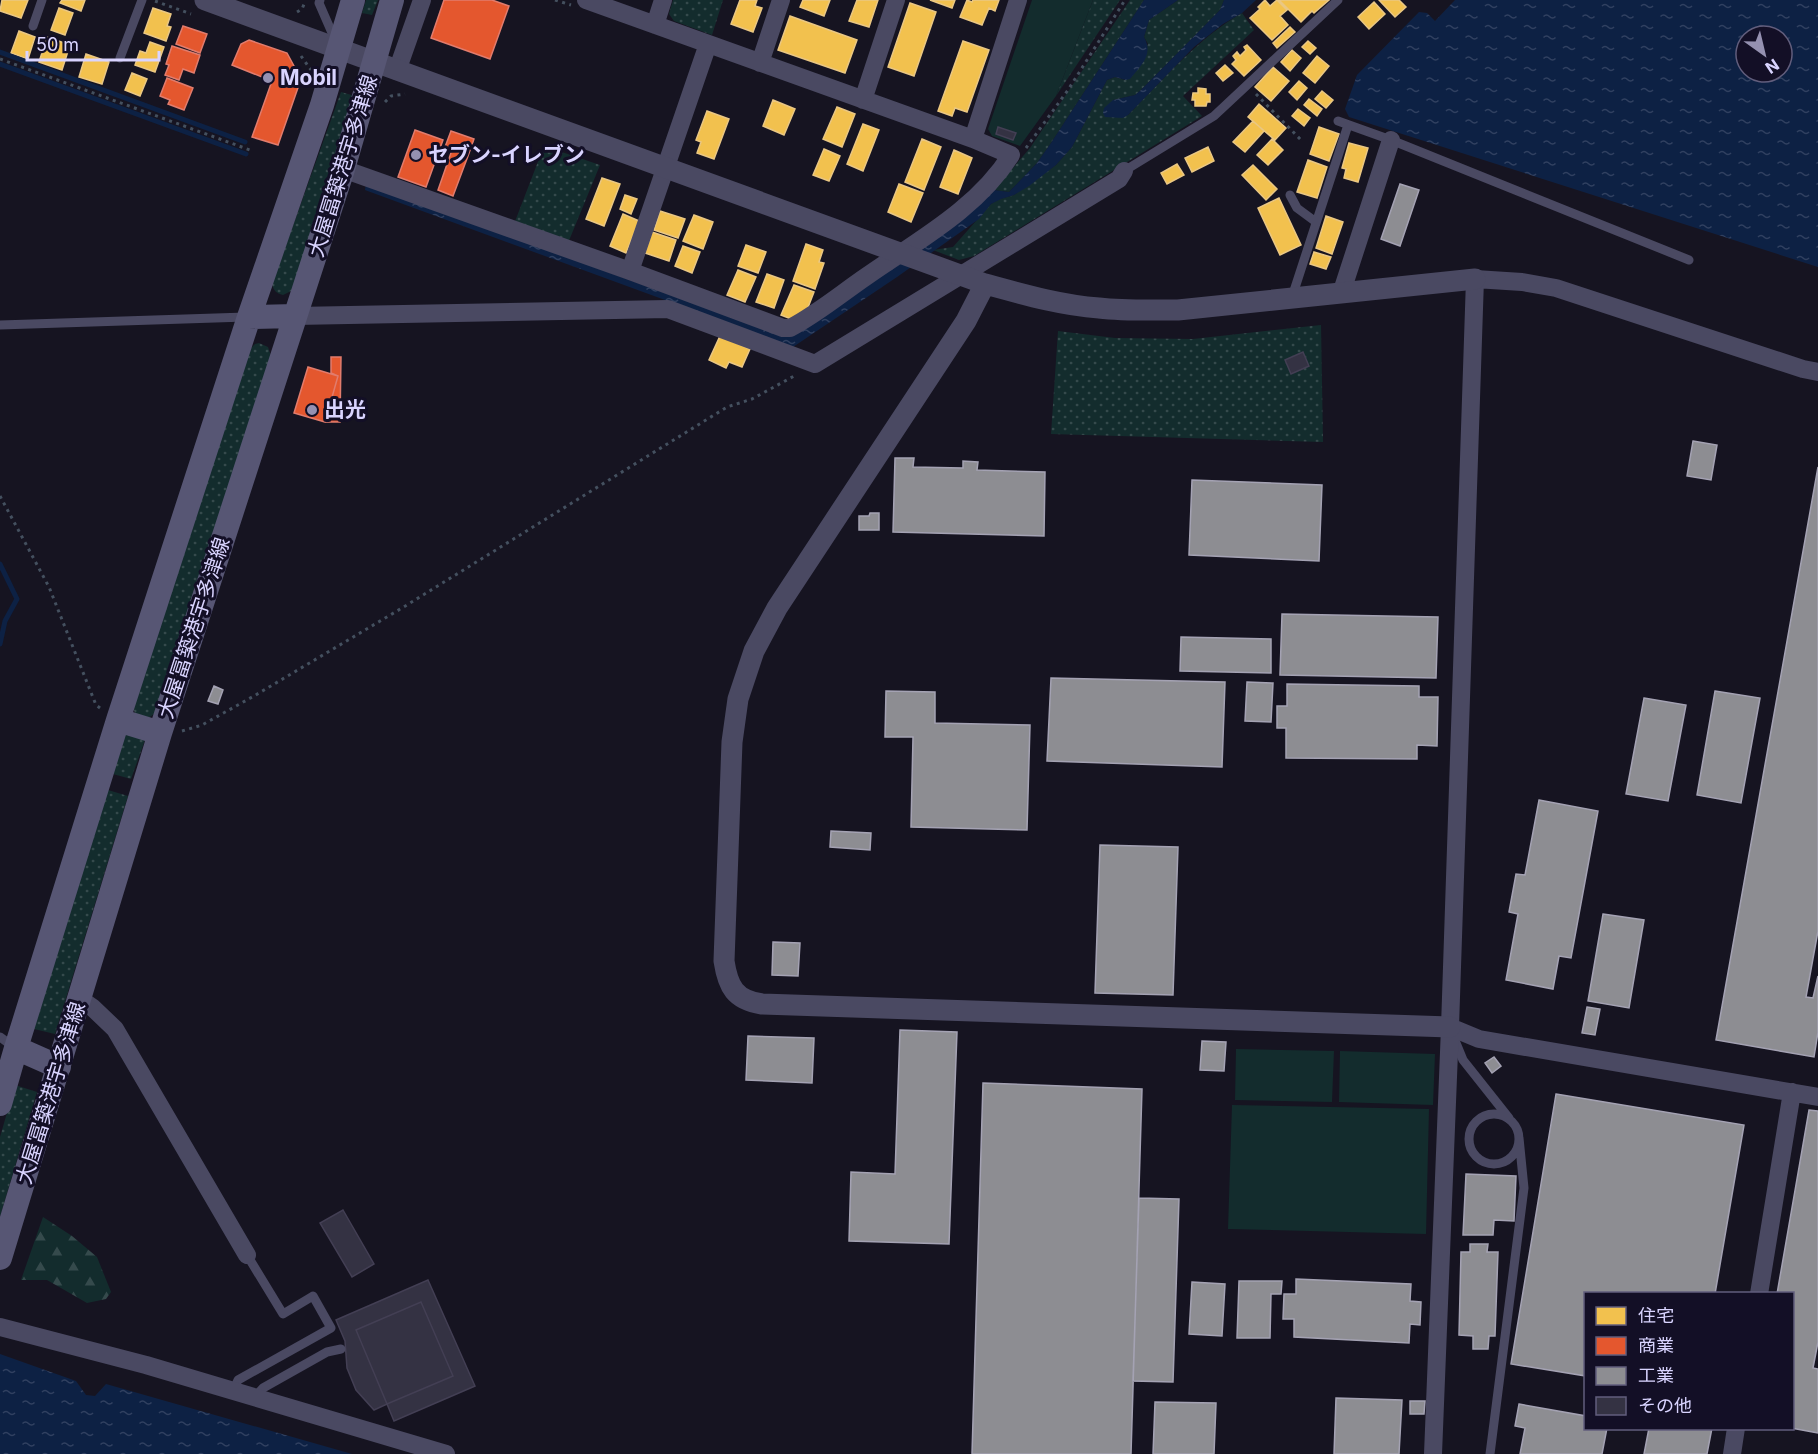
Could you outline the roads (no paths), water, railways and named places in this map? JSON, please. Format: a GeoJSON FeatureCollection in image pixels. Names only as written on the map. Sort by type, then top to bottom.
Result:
{"type":"FeatureCollection","features":[{"type":"Feature","properties":{"kind":"main road","name":"大屋冨築港宇多津線"},"geometry":{"type":"LineString","coordinates":[[0,1104],[8,1042],[118,720],[249,317],[318,116],[353,0]]}},
{"type":"Feature","properties":{"kind":"main road","name":"大屋冨築港宇多津線"},"geometry":{"type":"LineString","coordinates":[[0,1258],[160,734],[295,316],[343,170],[386,67],[392,0]]}},
{"type":"Feature","properties":{"kind":"main road"},"geometry":{"type":"LineString","coordinates":[[249,317],[295,316]]}},
{"type":"Feature","properties":{"kind":"main road"},"geometry":{"type":"LineString","coordinates":[[118,720],[160,734]]}},
{"type":"Feature","properties":{"kind":"main road"},"geometry":{"type":"LineString","coordinates":[[8,1042],[59,1067]]}},
{"type":"Feature","properties":{"kind":"street"},"geometry":{"type":"LineString","coordinates":[[205,0],[242,6],[386,67],[985,284],[1058,302],[1098,309],[1178,310],[1475,279],[1522,282],[1556,288],[1818,372]]}},
{"type":"Feature","properties":{"kind":"street"},"geometry":{"type":"LineString","coordinates":[[386,67],[422,0]]}},
{"type":"Feature","properties":{"kind":"street"},"geometry":{"type":"LineString","coordinates":[[655,25],[663,0]]}},
{"type":"Feature","properties":{"kind":"street"},"geometry":{"type":"LineString","coordinates":[[760,63],[781,0]]}},
{"type":"Feature","properties":{"kind":"street"},"geometry":{"type":"LineString","coordinates":[[863,100],[896,0]]}},
{"type":"Feature","properties":{"kind":"street"},"geometry":{"type":"LineString","coordinates":[[973,140],[1018,0]]}},
{"type":"Feature","properties":{"kind":"street"},"geometry":{"type":"LineString","coordinates":[[343,170],[630,271],[783,328],[790,328],[902,253],[965,206],[987,186],[1011,155],[655,25],[582,4]]}},
{"type":"Feature","properties":{"kind":"street"},"geometry":{"type":"LineString","coordinates":[[630,271],[708,44]]}},
{"type":"Feature","properties":{"kind":"street"},"geometry":{"type":"LineString","coordinates":[[1341,294],[1390,140]]}},
{"type":"Feature","properties":{"kind":"street"},"geometry":{"type":"LineString","coordinates":[[295,316],[668,309],[815,364],[1119,179],[1124,171]]}},
{"type":"Feature","properties":{"kind":"street"},"geometry":{"type":"LineString","coordinates":[[1433,1454],[1475,279]]}},
{"type":"Feature","properties":{"kind":"street"},"geometry":{"type":"LineString","coordinates":[[985,284],[966,321],[777,608],[754,651],[738,699],[732,742],[724,962],[726,974],[739,997],[748,1002],[762,1004],[1450,1027],[1479,1039],[1818,1097]]}},
{"type":"Feature","properties":{"kind":"street"},"geometry":{"type":"LineString","coordinates":[[80,999],[115,1029],[247,1255]]}},
{"type":"Feature","properties":{"kind":"street"},"geometry":{"type":"LineString","coordinates":[[1759,1292],[1792,1092]]}},
{"type":"Feature","properties":{"kind":"street"},"geometry":{"type":"LineString","coordinates":[[0,1327],[146,1365],[446,1454]]}},
{"type":"Feature","properties":{"kind":"street"},"geometry":{"type":"LineString","coordinates":[[1732,1454],[1736,1430]]}},
{"type":"Feature","properties":{"kind":"lane"},"geometry":{"type":"LineString","coordinates":[[33,26],[42,0]]}},
{"type":"Feature","properties":{"kind":"lane"},"geometry":{"type":"LineString","coordinates":[[120,58],[142,0]]}},
{"type":"Feature","properties":{"kind":"lane"},"geometry":{"type":"LineString","coordinates":[[320,0],[319,3],[339,49]]}},
{"type":"Feature","properties":{"kind":"lane"},"geometry":{"type":"LineString","coordinates":[[1124,171],[1214,116],[1338,0]]}},
{"type":"Feature","properties":{"kind":"lane"},"geometry":{"type":"LineString","coordinates":[[1338,121],[1689,260]]}},
{"type":"Feature","properties":{"kind":"lane"},"geometry":{"type":"LineString","coordinates":[[1291,299],[1348,125]]}},
{"type":"Feature","properties":{"kind":"lane"},"geometry":{"type":"LineString","coordinates":[[1290,195],[1297,208],[1316,222]]}},
{"type":"Feature","properties":{"kind":"lane"},"geometry":{"type":"LineString","coordinates":[[0,325],[249,317]]}},
{"type":"Feature","properties":{"kind":"lane"},"geometry":{"type":"LineString","coordinates":[[1450,1027],[1463,1060],[1514,1124],[1519,1138],[1524,1188],[1490,1454]]}},
{"type":"Feature","properties":{"kind":"lane"},"geometry":{"type":"LineString","coordinates":[[1509,1118],[1493,1113],[1478,1119],[1469,1133],[1472,1150],[1484,1161],[1492,1164],[1500,1163],[1508,1160],[1514,1154],[1519,1138]]}},
{"type":"Feature","properties":{"kind":"lane"},"geometry":{"type":"LineString","coordinates":[[232,1391],[238,1380],[331,1328],[313,1296],[283,1314],[247,1255]]}},
{"type":"Feature","properties":{"kind":"lane"},"geometry":{"type":"LineString","coordinates":[[255,1397],[262,1388],[327,1352],[341,1348]]}},
{"type":"Feature","properties":{"kind":"water"},"geometry":{"type":"Polygon","coordinates":[[[1144,0],[1178,0],[1149,20],[1144,37],[1148,49],[1145,60],[1130,79],[1115,77],[1107,80],[1072,147],[1056,165],[1014,195],[991,204],[979,219],[793,347],[365,190],[366,184],[780,335],[994,190],[1009,192],[1037,163],[1144,0]]]}},
{"type":"Feature","properties":{"kind":"water"},"geometry":{"type":"Polygon","coordinates":[[[1224,0],[1256,0],[1242,13],[1223,24],[1194,47],[1128,115],[1123,118],[1105,117],[1104,108],[1113,100],[1135,95],[1141,90],[1220,10],[1224,0]]]}},
{"type":"Feature","properties":{"kind":"water"},"geometry":{"type":"Polygon","coordinates":[[[1455,0],[1818,0],[1818,267],[1349,117],[1345,109],[1357,75],[1419,12],[1427,13],[1435,21],[1455,0]]]}},
{"type":"Feature","properties":{"kind":"water"},"geometry":{"type":"Polygon","coordinates":[[[0,1354],[76,1381],[86,1395],[95,1396],[106,1384],[352,1454],[0,1454],[0,1354]]]}},
{"type":"Feature","properties":{"kind":"waterway"},"geometry":{"type":"LineString","coordinates":[[0,52],[245,142]]}},
{"type":"Feature","properties":{"kind":"waterway"},"geometry":{"type":"LineString","coordinates":[[0,64],[246,154]]}},
{"type":"Feature","properties":{"kind":"waterway"},"geometry":{"type":"LineString","coordinates":[[0,564],[17,599],[5,621],[0,644]]}},
{"type":"Feature","properties":{"kind":"place","name":"Mobil"},"geometry":{"type":"Point","coordinates":[268,78]}},
{"type":"Feature","properties":{"kind":"place","name":"セブン-イレブン"},"geometry":{"type":"Point","coordinates":[416,155]}},
{"type":"Feature","properties":{"kind":"place","name":"出光"},"geometry":{"type":"Point","coordinates":[312,410]}}]}
